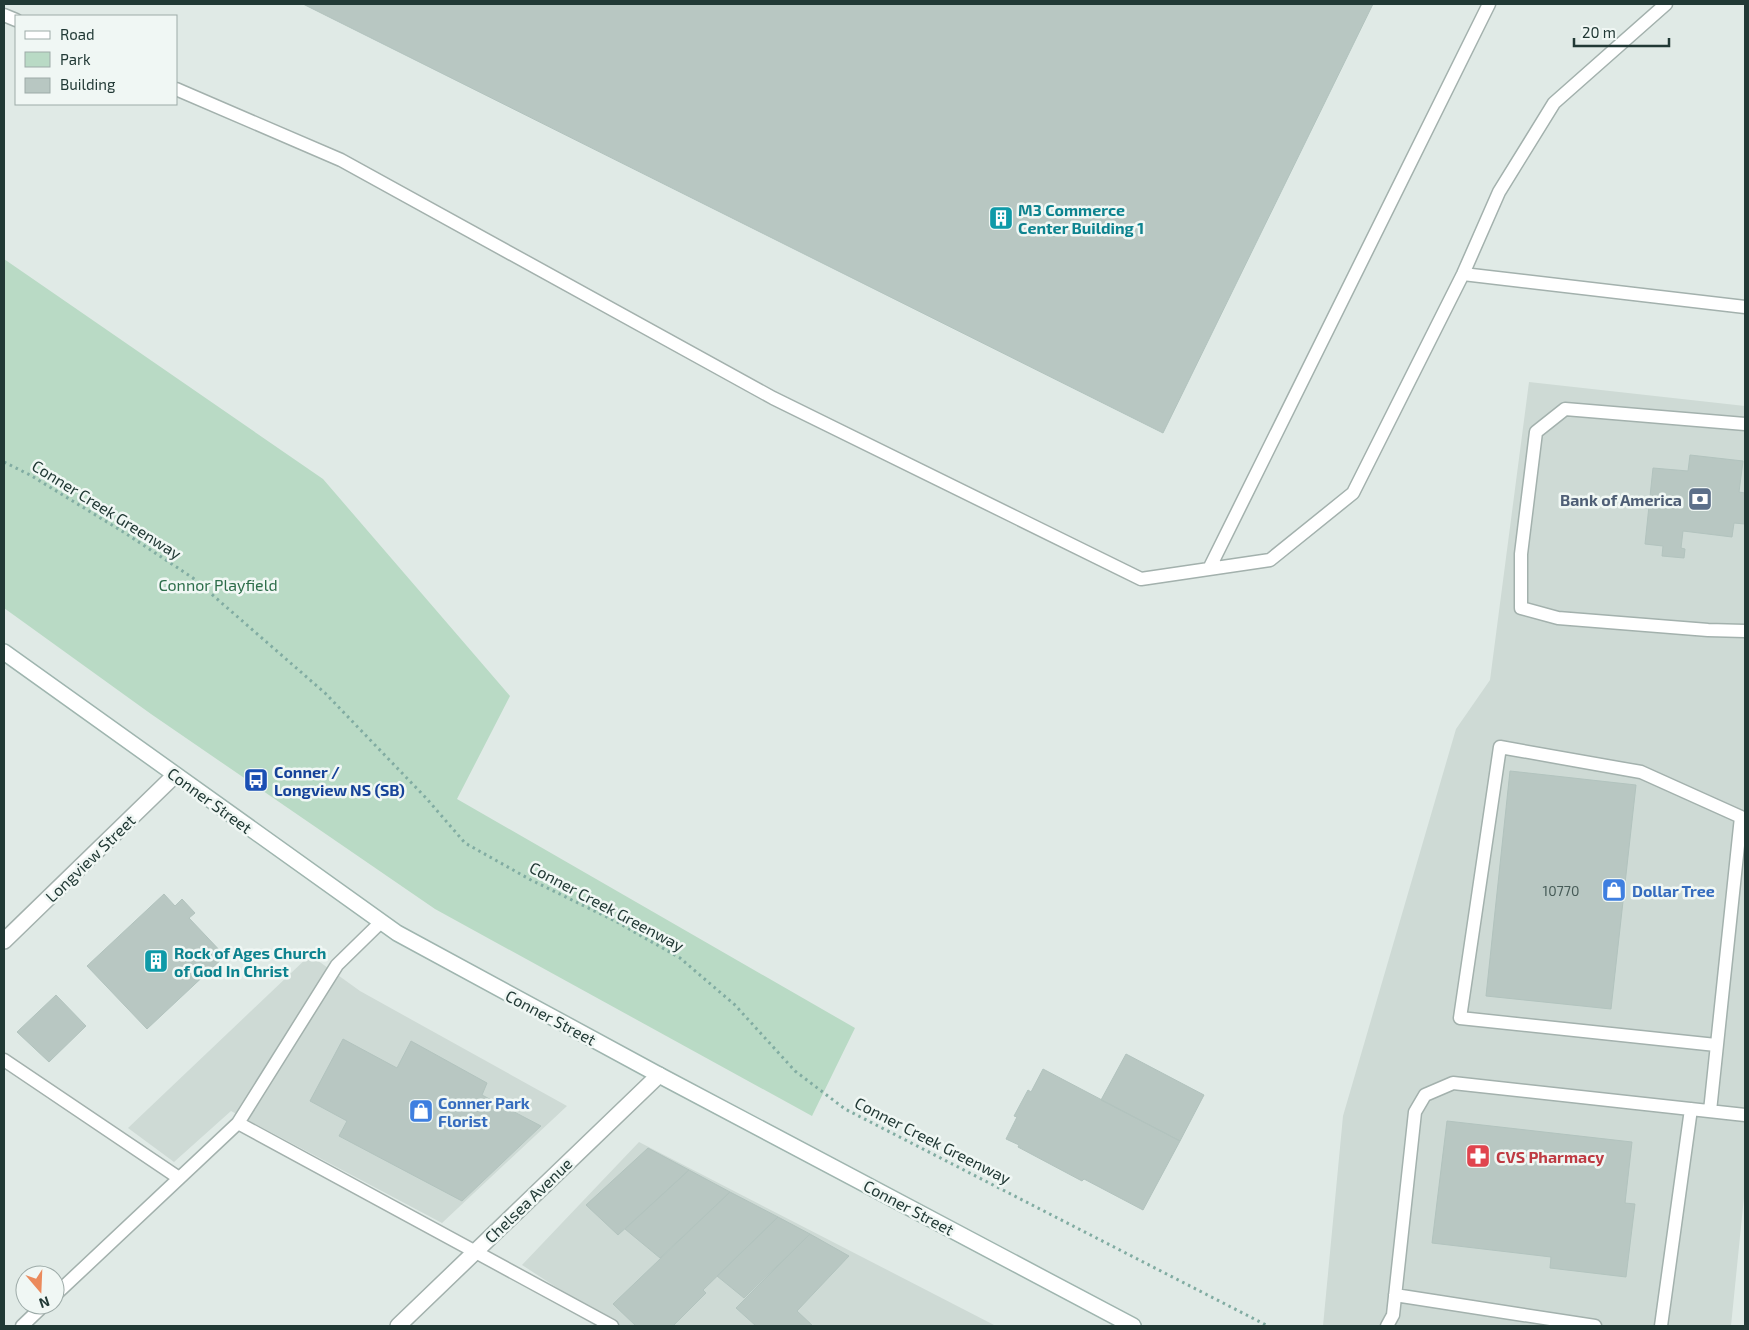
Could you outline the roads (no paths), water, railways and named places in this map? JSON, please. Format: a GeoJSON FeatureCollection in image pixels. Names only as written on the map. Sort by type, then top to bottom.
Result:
{"type":"FeatureCollection","features":[{"type":"Feature","properties":{"kind":"main road","name":"Conner Street"},"geometry":{"type":"LineString","coordinates":[[4,652],[397,933],[1133,1326]]}},
{"type":"Feature","properties":{"kind":"main road","name":"Longview Street"},"geometry":{"type":"LineString","coordinates":[[4,941],[175,775]]}},
{"type":"Feature","properties":{"kind":"main road","name":"Chelsea Avenue"},"geometry":{"type":"LineString","coordinates":[[398,1326],[660,1075]]}},
{"type":"Feature","properties":{"kind":"lane"},"geometry":{"type":"LineString","coordinates":[[1209,569],[1489,4]]}},
{"type":"Feature","properties":{"kind":"lane"},"geometry":{"type":"LineString","coordinates":[[178,90],[341,160],[773,398],[1140,579],[1270,560],[1353,493],[1463,274],[1499,192],[1554,102],[1666,4]]}},
{"type":"Feature","properties":{"kind":"lane"},"geometry":{"type":"LineString","coordinates":[[1463,274],[1745,307]]}},
{"type":"Feature","properties":{"kind":"lane"},"geometry":{"type":"LineString","coordinates":[[1745,424],[1564,409],[1536,432],[1521,554],[1521,608],[1558,618],[1708,630],[1745,631]]}},
{"type":"Feature","properties":{"kind":"lane"},"geometry":{"type":"LineString","coordinates":[[1710,1111],[1741,817],[1641,772],[1500,746],[1460,1018],[1716,1045]]}},
{"type":"Feature","properties":{"kind":"lane"},"geometry":{"type":"LineString","coordinates":[[65,1286],[238,1122],[337,965],[381,922]]}},
{"type":"Feature","properties":{"kind":"lane"},"geometry":{"type":"LineString","coordinates":[[4,1060],[179,1178]]}},
{"type":"Feature","properties":{"kind":"lane"},"geometry":{"type":"LineString","coordinates":[[1387,1326],[1392,1315],[1395,1294],[1415,1112],[1425,1095],[1453,1083],[1745,1115]]}},
{"type":"Feature","properties":{"kind":"lane"},"geometry":{"type":"LineString","coordinates":[[1661,1326],[1691,1109]]}},
{"type":"Feature","properties":{"kind":"lane"},"geometry":{"type":"LineString","coordinates":[[238,1122],[612,1326]]}},
{"type":"Feature","properties":{"kind":"lane"},"geometry":{"type":"LineString","coordinates":[[1395,1294],[1595,1326]]}},
{"type":"Feature","properties":{"kind":"lane"},"geometry":{"type":"LineString","coordinates":[[22,1326],[34,1315]]}},
{"type":"Feature","properties":{"kind":"place","name":"M3 Commerce Center Building 1"},"geometry":{"type":"Point","coordinates":[1001,218]}},
{"type":"Feature","properties":{"kind":"place","name":"Bank of America"},"geometry":{"type":"Point","coordinates":[1700,499]}},
{"type":"Feature","properties":{"kind":"place","name":"Conner / Longview NS (SB)"},"geometry":{"type":"Point","coordinates":[256,780]}},
{"type":"Feature","properties":{"kind":"place","name":"Dollar Tree"},"geometry":{"type":"Point","coordinates":[1614,890]}},
{"type":"Feature","properties":{"kind":"place","name":"Rock of Ages Church of God In Christ"},"geometry":{"type":"Point","coordinates":[156,961]}},
{"type":"Feature","properties":{"kind":"place","name":"Conner Park Florist"},"geometry":{"type":"Point","coordinates":[421,1111]}},
{"type":"Feature","properties":{"kind":"place","name":"CVS Pharmacy"},"geometry":{"type":"Point","coordinates":[1478,1156]}},
{"type":"Feature","properties":{"kind":"park label","name":"Connor Playfield"},"geometry":{"type":"Point","coordinates":[218,584]}}]}
